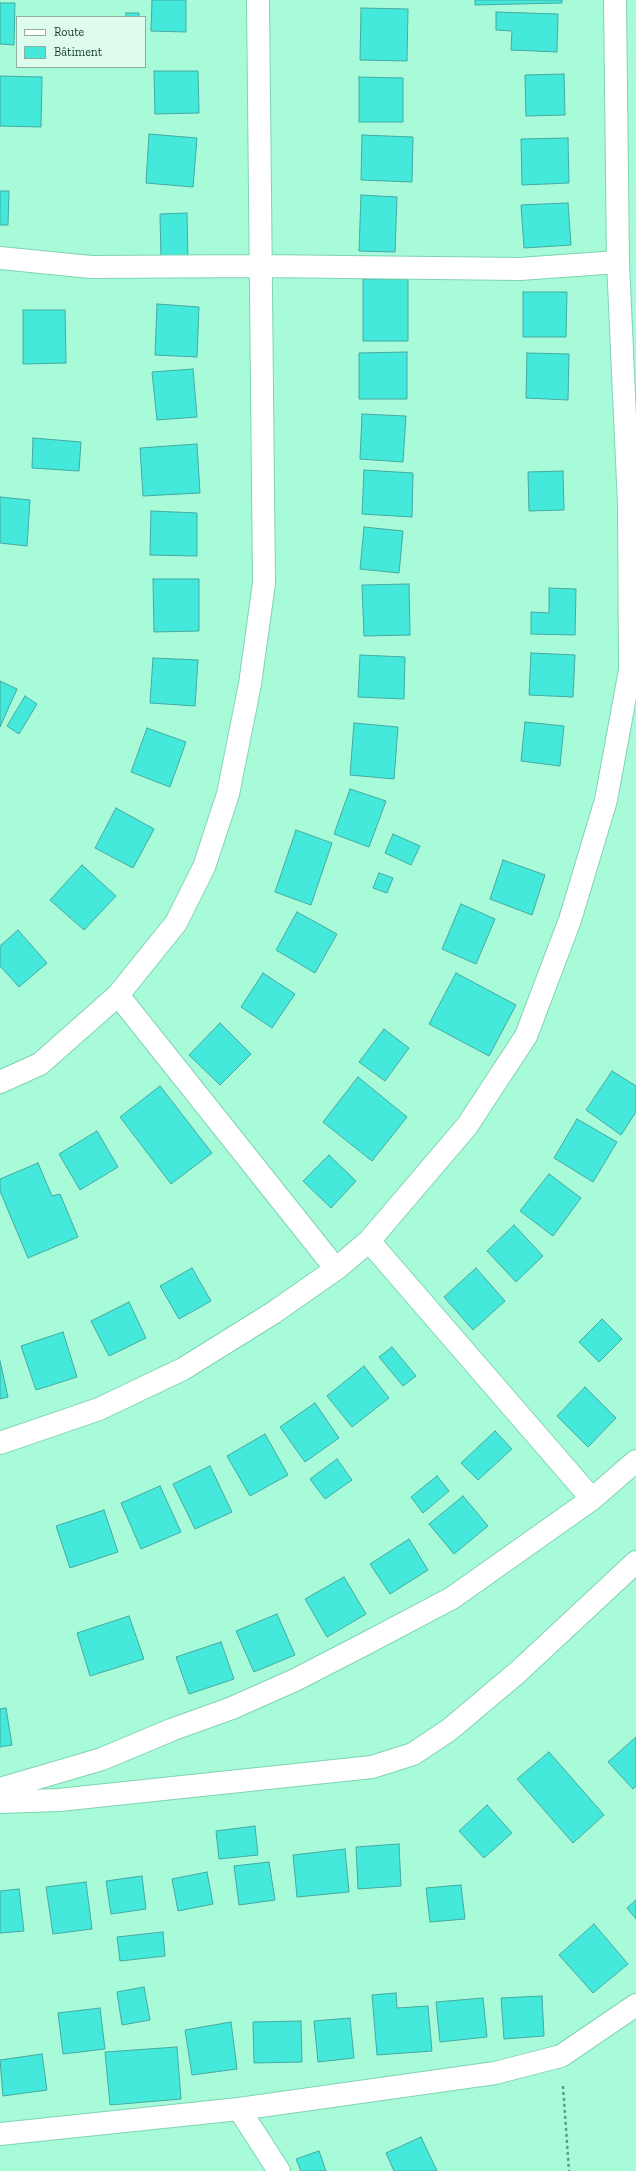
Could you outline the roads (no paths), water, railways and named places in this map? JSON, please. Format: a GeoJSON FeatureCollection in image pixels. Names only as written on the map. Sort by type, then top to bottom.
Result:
{"type":"FeatureCollection","features":[{"type":"Feature","properties":{"kind":"street"},"geometry":{"type":"LineString","coordinates":[[0,1082],[40,1064],[118,995],[176,923],[204,867],[228,794],[250,684],[264,582],[258,0]]}},
{"type":"Feature","properties":{"kind":"street"},"geometry":{"type":"LineString","coordinates":[[0,1443],[99,1409],[183,1369],[273,1313],[336,1269],[369,1241],[467,1126],[526,1036],[570,920],[606,800],[630,670],[628,319],[618,262],[615,0]]}},
{"type":"Feature","properties":{"kind":"street"},"geometry":{"type":"LineString","coordinates":[[0,258],[91,267],[260,266],[520,269],[618,262]]}},
{"type":"Feature","properties":{"kind":"street"},"geometry":{"type":"LineString","coordinates":[[118,995],[336,1269]]}},
{"type":"Feature","properties":{"kind":"street"},"geometry":{"type":"LineString","coordinates":[[369,1241],[592,1500]]}},
{"type":"Feature","properties":{"kind":"street"},"geometry":{"type":"LineString","coordinates":[[0,1789],[102,1760],[171,1730],[232,1708],[296,1680],[452,1598],[592,1500],[636,1461]]}},
{"type":"Feature","properties":{"kind":"street"},"geometry":{"type":"LineString","coordinates":[[0,1802],[59,1800],[372,1767],[413,1754],[449,1730],[518,1672],[636,1562]]}},
{"type":"Feature","properties":{"kind":"street"},"geometry":{"type":"LineString","coordinates":[[0,2134],[239,2109],[494,2073],[561,2056],[636,2005]]}},
{"type":"Feature","properties":{"kind":"street"},"geometry":{"type":"LineString","coordinates":[[239,2109],[279,2171]]}}]}
